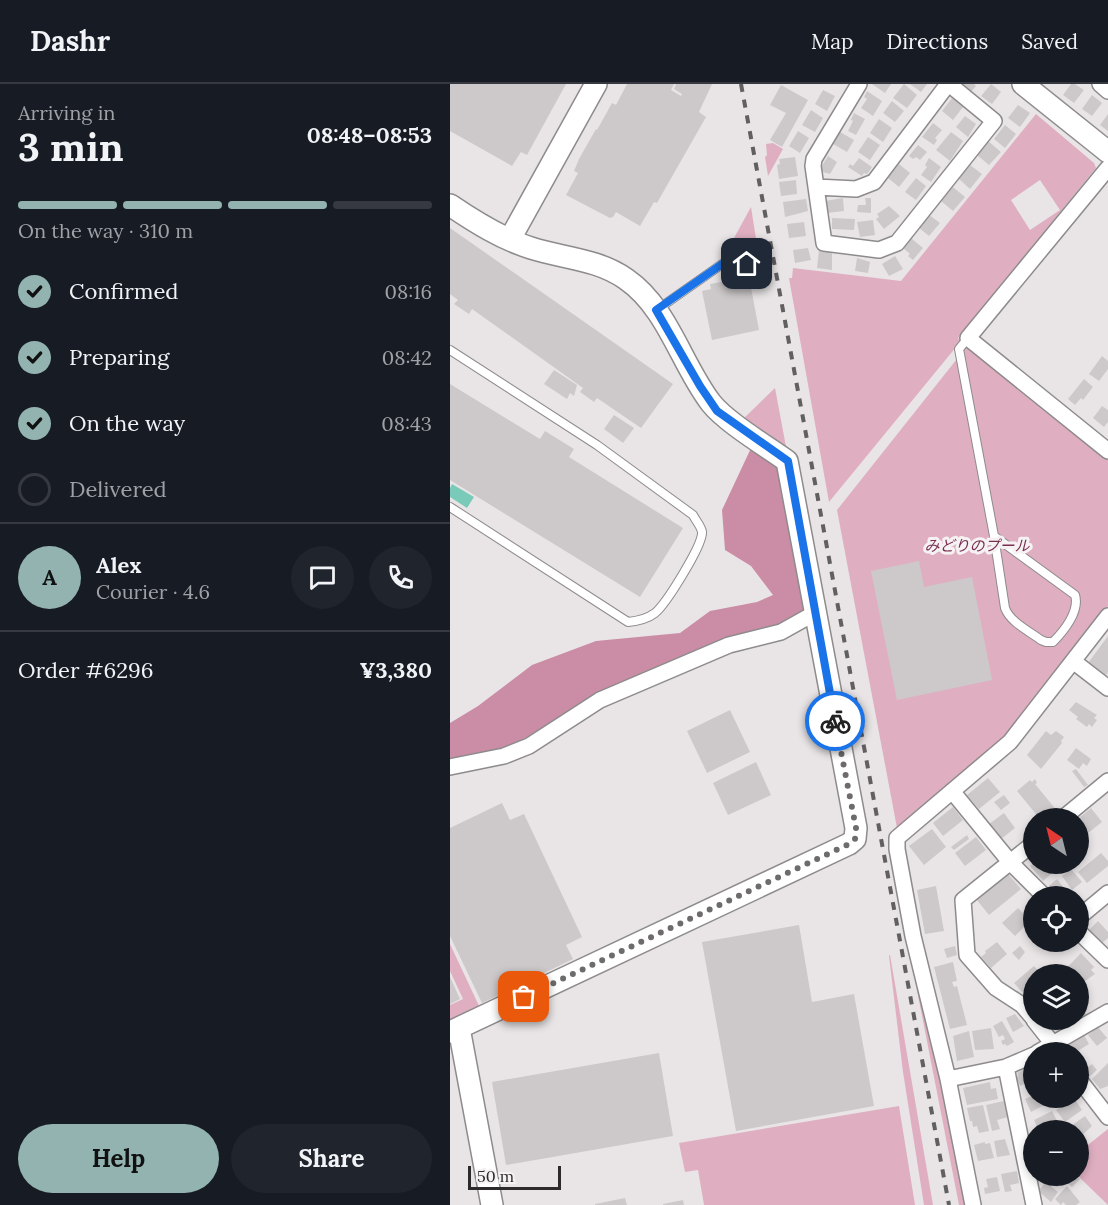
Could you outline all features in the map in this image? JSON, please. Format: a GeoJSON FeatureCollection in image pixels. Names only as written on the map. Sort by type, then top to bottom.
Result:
{"type":"FeatureCollection","features":[{"type":"Feature","properties":{"kind":"street"},"geometry":{"type":"LineString","coordinates":[[510,238],[596,84]]}},
{"type":"Feature","properties":{"kind":"street"},"geometry":{"type":"LineString","coordinates":[[816,187],[856,189],[874,182],[949,84],[994,121],[897,243],[879,250],[824,243],[816,187],[813,166],[814,159],[859,84]]}},
{"type":"Feature","properties":{"kind":"street"},"geometry":{"type":"LineString","coordinates":[[1023,84],[1108,152]]}},
{"type":"Feature","properties":{"kind":"street"},"geometry":{"type":"LineString","coordinates":[[1100,84],[1108,91]]}},
{"type":"Feature","properties":{"kind":"street"},"geometry":{"type":"LineString","coordinates":[[1108,168],[968,338],[1108,451]]}},
{"type":"Feature","properties":{"kind":"street"},"geometry":{"type":"LineString","coordinates":[[450,205],[476,223],[530,248],[602,266],[638,288],[656,310],[717,411],[788,461],[856,828],[855,839],[849,844],[455,1030],[492,1205]]}},
{"type":"Feature","properties":{"kind":"street"},"geometry":{"type":"LineString","coordinates":[[450,767],[512,753],[529,746],[600,699],[729,645],[780,632],[815,613]]}},
{"type":"Feature","properties":{"kind":"street"},"geometry":{"type":"LineString","coordinates":[[973,1205],[948,1079],[913,936],[897,838],[1010,742],[1108,616]]}},
{"type":"Feature","properties":{"kind":"street"},"geometry":{"type":"LineString","coordinates":[[1073,661],[1108,688]]}},
{"type":"Feature","properties":{"kind":"street"},"geometry":{"type":"LineString","coordinates":[[1075,808],[1108,781]]}},
{"type":"Feature","properties":{"kind":"street"},"geometry":{"type":"LineString","coordinates":[[952,791],[1010,862],[1034,886]]}},
{"type":"Feature","properties":{"kind":"street"},"geometry":{"type":"LineString","coordinates":[[1023,852],[963,900],[967,955],[996,988],[1023,1006]]}},
{"type":"Feature","properties":{"kind":"street"},"geometry":{"type":"LineString","coordinates":[[1089,909],[1108,893]]}},
{"type":"Feature","properties":{"kind":"street"},"geometry":{"type":"LineString","coordinates":[[1089,942],[1108,960]]}},
{"type":"Feature","properties":{"kind":"street"},"geometry":{"type":"LineString","coordinates":[[1067,1042],[1108,1012]]}},
{"type":"Feature","properties":{"kind":"street"},"geometry":{"type":"LineString","coordinates":[[1042,1030],[1051,1042]]}},
{"type":"Feature","properties":{"kind":"street"},"geometry":{"type":"LineString","coordinates":[[948,1079],[1006,1067],[1023,1059]]}},
{"type":"Feature","properties":{"kind":"street"},"geometry":{"type":"LineString","coordinates":[[1006,1067],[1035,1205]]}},
{"type":"Feature","properties":{"kind":"street"},"geometry":{"type":"LineString","coordinates":[[1089,1092],[1108,1117]]}},
{"type":"Feature","properties":{"kind":"lane"},"geometry":{"type":"LineString","coordinates":[[656,310],[725,262],[747,264]]}},
{"type":"Feature","properties":{"kind":"lane"},"geometry":{"type":"LineString","coordinates":[[968,338],[959,349],[1007,614],[1041,640],[1053,642],[1076,611],[1075,595],[994,536]]}},
{"type":"Feature","properties":{"kind":"lane"},"geometry":{"type":"LineString","coordinates":[[450,350],[597,445],[693,516],[702,529],[702,540],[670,596],[655,613],[640,621],[628,622],[450,507]]}},
{"type":"Feature","properties":{"kind":"green space"},"geometry":{"type":"Polygon","coordinates":[[[1036,114],[1094,163],[1096,168],[958,338],[961,341],[829,502],[789,278],[792,278],[793,268],[901,281],[1036,114]],[[1040,180],[1011,200],[1030,230],[1060,210],[1040,180]]]}},
{"type":"Feature","properties":{"kind":"green space"},"geometry":{"type":"Polygon","coordinates":[[[773,143],[783,149],[768,176],[765,157],[767,155],[766,144],[773,143]]]}},
{"type":"Feature","properties":{"kind":"green space"},"geometry":{"type":"Polygon","coordinates":[[[751,207],[760,264],[723,258],[751,207]]]}},
{"type":"Feature","properties":{"kind":"green space","name":"みどりのプール"},"geometry":{"type":"Polygon","coordinates":[[[968,345],[1108,458],[1108,606],[1003,741],[897,828],[837,510],[968,345]]]}},
{"type":"Feature","properties":{"kind":"green space"},"geometry":{"type":"Polygon","coordinates":[[[775,388],[787,452],[743,419],[775,388]]]}},
{"type":"Feature","properties":{"kind":"green space"},"geometry":{"type":"Polygon","coordinates":[[[450,944],[480,1008],[450,1022],[450,1005],[463,999],[450,971],[450,944]]]}},
{"type":"Feature","properties":{"kind":"green space"},"geometry":{"type":"Polygon","coordinates":[[[890,955],[933,1205],[924,1205],[903,1072],[890,955]]]}},
{"type":"Feature","properties":{"kind":"green space"},"geometry":{"type":"Polygon","coordinates":[[[915,980],[917,980],[930,1025],[966,1205],[959,1205],[915,980]]]}},
{"type":"Feature","properties":{"kind":"green space"},"geometry":{"type":"Polygon","coordinates":[[[899,1106],[915,1205],[704,1205],[698,1170],[685,1172],[679,1143],[899,1106]]]}},
{"type":"Feature","properties":{"kind":"green space"},"geometry":{"type":"Polygon","coordinates":[[[1108,1129],[1108,1205],[1088,1186],[1089,1144],[1108,1129]]]}},
{"type":"Feature","properties":{"kind":"shaded area"},"geometry":{"type":"Polygon","coordinates":[[[752,446],[778,468],[804,610],[794,620],[600,693],[517,743],[502,749],[450,760],[450,723],[478,706],[532,665],[596,641],[680,633],[710,611],[757,602],[773,595],[751,566],[725,550],[722,510],[752,446]]]}},
{"type":"Feature","properties":{"kind":"shaded area"},"geometry":{"type":"Polygon","coordinates":[[[452,484],[474,497],[467,508],[450,497],[452,484]]]}},
{"type":"Feature","properties":{"kind":"building"},"geometry":{"type":"Polygon","coordinates":[[[450,84],[566,84],[527,155],[521,152],[512,166],[450,131],[450,84]]]}},
{"type":"Feature","properties":{"kind":"building"},"geometry":{"type":"Polygon","coordinates":[[[627,84],[674,84],[671,90],[681,96],[682,94],[674,89],[676,84],[712,84],[699,112],[706,117],[657,203],[654,202],[640,226],[616,212],[610,218],[566,195],[578,173],[574,171],[579,159],[612,103],[616,105],[627,84]]]}},
{"type":"Feature","properties":{"kind":"building"},"geometry":{"type":"Polygon","coordinates":[[[872,84],[891,84],[885,93],[872,84]]]}},
{"type":"Feature","properties":{"kind":"building"},"geometry":{"type":"Polygon","coordinates":[[[904,84],[917,95],[907,108],[893,98],[904,84]]]}},
{"type":"Feature","properties":{"kind":"building"},"geometry":{"type":"Polygon","coordinates":[[[910,84],[927,84],[921,92],[910,84]]]}},
{"type":"Feature","properties":{"kind":"building"},"geometry":{"type":"Polygon","coordinates":[[[959,84],[974,84],[976,86],[970,93],[959,84]]]}},
{"type":"Feature","properties":{"kind":"building"},"geometry":{"type":"Polygon","coordinates":[[[991,84],[1001,92],[992,104],[981,96],[991,84]]]}},
{"type":"Feature","properties":{"kind":"building"},"geometry":{"type":"Polygon","coordinates":[[[1071,84],[1084,90],[1074,103],[1063,95],[1071,84]]]}},
{"type":"Feature","properties":{"kind":"building"},"geometry":{"type":"Polygon","coordinates":[[[781,85],[808,100],[782,147],[770,140],[786,113],[770,105],[781,85]]]}},
{"type":"Feature","properties":{"kind":"building"},"geometry":{"type":"Polygon","coordinates":[[[823,90],[835,96],[827,111],[815,104],[823,90]]]}},
{"type":"Feature","properties":{"kind":"building"},"geometry":{"type":"Polygon","coordinates":[[[867,91],[882,101],[873,116],[861,108],[867,99],[864,97],[867,91]]]}},
{"type":"Feature","properties":{"kind":"building"},"geometry":{"type":"Polygon","coordinates":[[[1092,95],[1102,103],[1092,116],[1082,109],[1092,95]]]}},
{"type":"Feature","properties":{"kind":"building"},"geometry":{"type":"Polygon","coordinates":[[[952,98],[963,107],[953,120],[942,111],[952,98]]]}},
{"type":"Feature","properties":{"kind":"building"},"geometry":{"type":"Polygon","coordinates":[[[892,101],[904,111],[895,122],[883,113],[892,101]]]}},
{"type":"Feature","properties":{"kind":"building"},"geometry":{"type":"Polygon","coordinates":[[[1018,105],[1030,113],[1020,127],[1008,118],[1018,105]]]}},
{"type":"Feature","properties":{"kind":"building"},"geometry":{"type":"Polygon","coordinates":[[[811,110],[823,118],[815,132],[802,125],[811,110]]]}},
{"type":"Feature","properties":{"kind":"building"},"geometry":{"type":"Polygon","coordinates":[[[854,113],[865,119],[856,135],[848,131],[854,113]]]}},
{"type":"Feature","properties":{"kind":"building"},"geometry":{"type":"Polygon","coordinates":[[[1108,114],[1108,131],[1100,125],[1108,114]]]}},
{"type":"Feature","properties":{"kind":"building"},"geometry":{"type":"Polygon","coordinates":[[[965,116],[976,124],[968,137],[956,127],[965,116]]]}},
{"type":"Feature","properties":{"kind":"building"},"geometry":{"type":"Polygon","coordinates":[[[879,119],[892,128],[883,142],[870,133],[879,119]]]}},
{"type":"Feature","properties":{"kind":"building"},"geometry":{"type":"Polygon","coordinates":[[[933,123],[942,130],[935,138],[937,140],[934,145],[922,137],[933,123]]]}},
{"type":"Feature","properties":{"kind":"building"},"geometry":{"type":"Polygon","coordinates":[[[1005,125],[1016,134],[1005,148],[994,139],[1005,125]]]}},
{"type":"Feature","properties":{"kind":"building"},"geometry":{"type":"Polygon","coordinates":[[[798,131],[809,138],[800,153],[789,146],[798,131]]]}},
{"type":"Feature","properties":{"kind":"building"},"geometry":{"type":"Polygon","coordinates":[[[840,132],[854,140],[847,152],[833,144],[840,132]]]}},
{"type":"Feature","properties":{"kind":"building"},"geometry":{"type":"Polygon","coordinates":[[[951,132],[963,141],[950,161],[936,150],[951,132]]]}},
{"type":"Feature","properties":{"kind":"building"},"geometry":{"type":"Polygon","coordinates":[[[868,137],[880,145],[870,160],[858,152],[868,137]]]}},
{"type":"Feature","properties":{"kind":"building"},"geometry":{"type":"Polygon","coordinates":[[[988,141],[1001,152],[989,165],[977,155],[988,141]]]}},
{"type":"Feature","properties":{"kind":"building"},"geometry":{"type":"Polygon","coordinates":[[[918,145],[927,152],[920,160],[909,156],[918,145]]]}},
{"type":"Feature","properties":{"kind":"building"},"geometry":{"type":"Polygon","coordinates":[[[828,156],[837,162],[830,174],[819,171],[828,156]]]}},
{"type":"Feature","properties":{"kind":"building"},"geometry":{"type":"Polygon","coordinates":[[[795,157],[798,176],[779,179],[777,165],[780,164],[779,159],[795,157]]]}},
{"type":"Feature","properties":{"kind":"building"},"geometry":{"type":"Polygon","coordinates":[[[859,158],[872,167],[867,174],[864,173],[862,176],[848,167],[850,164],[853,166],[859,158]]]}},
{"type":"Feature","properties":{"kind":"building"},"geometry":{"type":"Polygon","coordinates":[[[929,158],[941,167],[931,182],[921,175],[927,167],[925,165],[929,158]]]}},
{"type":"Feature","properties":{"kind":"building"},"geometry":{"type":"Polygon","coordinates":[[[899,164],[910,173],[899,187],[888,178],[899,164]]]}},
{"type":"Feature","properties":{"kind":"building"},"geometry":{"type":"Polygon","coordinates":[[[970,165],[982,174],[970,189],[959,179],[970,165]]]}},
{"type":"Feature","properties":{"kind":"building"},"geometry":{"type":"Polygon","coordinates":[[[916,178],[926,186],[916,200],[905,192],[916,178]]]}},
{"type":"Feature","properties":{"kind":"building"},"geometry":{"type":"Polygon","coordinates":[[[796,180],[797,194],[781,196],[779,182],[796,180]]]}},
{"type":"Feature","properties":{"kind":"building"},"geometry":{"type":"Polygon","coordinates":[[[953,187],[965,197],[953,211],[941,201],[953,187]]]}},
{"type":"Feature","properties":{"kind":"building"},"geometry":{"type":"Polygon","coordinates":[[[843,198],[844,211],[827,213],[825,201],[843,198]]]}},
{"type":"Feature","properties":{"kind":"building"},"geometry":{"type":"Polygon","coordinates":[[[865,198],[871,198],[871,213],[857,212],[858,205],[866,205],[865,198]]]}},
{"type":"Feature","properties":{"kind":"building"},"geometry":{"type":"Polygon","coordinates":[[[806,199],[808,211],[785,217],[783,202],[806,199]]]}},
{"type":"Feature","properties":{"kind":"building"},"geometry":{"type":"Polygon","coordinates":[[[889,206],[900,216],[884,229],[876,219],[879,217],[877,214],[889,206]]]}},
{"type":"Feature","properties":{"kind":"building"},"geometry":{"type":"Polygon","coordinates":[[[928,214],[940,223],[929,236],[918,227],[928,214]]]}},
{"type":"Feature","properties":{"kind":"building"},"geometry":{"type":"Polygon","coordinates":[[[832,218],[855,219],[854,230],[832,229],[832,218]]]}},
{"type":"Feature","properties":{"kind":"building"},"geometry":{"type":"Polygon","coordinates":[[[873,220],[875,235],[860,237],[857,222],[873,220]]]}},
{"type":"Feature","properties":{"kind":"building"},"geometry":{"type":"Polygon","coordinates":[[[804,222],[806,236],[789,238],[787,224],[804,222]]]}},
{"type":"Feature","properties":{"kind":"building"},"geometry":{"type":"Polygon","coordinates":[[[450,228],[673,384],[641,428],[597,398],[594,402],[580,392],[583,388],[472,309],[469,314],[454,304],[458,300],[450,294],[450,228]]]}},
{"type":"Feature","properties":{"kind":"building"},"geometry":{"type":"Polygon","coordinates":[[[911,238],[923,248],[913,260],[903,248],[911,238]]]}},
{"type":"Feature","properties":{"kind":"building"},"geometry":{"type":"Polygon","coordinates":[[[808,248],[811,260],[795,263],[793,250],[808,248]]]}},
{"type":"Feature","properties":{"kind":"building"},"geometry":{"type":"Polygon","coordinates":[[[819,250],[832,252],[832,270],[817,268],[819,250]]]}},
{"type":"Feature","properties":{"kind":"building"},"geometry":{"type":"Polygon","coordinates":[[[895,256],[903,269],[889,276],[882,264],[895,256]]]}},
{"type":"Feature","properties":{"kind":"building"},"geometry":{"type":"Polygon","coordinates":[[[857,258],[870,262],[868,273],[855,271],[857,258]]]}},
{"type":"Feature","properties":{"kind":"building"},"geometry":{"type":"Polygon","coordinates":[[[749,277],[759,330],[712,340],[702,291],[711,289],[710,284],[749,277]]]}},
{"type":"Feature","properties":{"kind":"building"},"geometry":{"type":"Polygon","coordinates":[[[1102,356],[1108,361],[1108,369],[1099,381],[1089,374],[1102,356]]]}},
{"type":"Feature","properties":{"kind":"building"},"geometry":{"type":"Polygon","coordinates":[[[554,370],[577,385],[574,396],[570,393],[567,399],[544,384],[554,370]]]}},
{"type":"Feature","properties":{"kind":"building"},"geometry":{"type":"Polygon","coordinates":[[[1084,379],[1093,387],[1083,400],[1081,398],[1075,405],[1068,399],[1084,379]]]}},
{"type":"Feature","properties":{"kind":"building"},"geometry":{"type":"Polygon","coordinates":[[[450,384],[540,439],[545,431],[574,449],[569,457],[683,528],[640,597],[450,480],[450,384]]]}},
{"type":"Feature","properties":{"kind":"building"},"geometry":{"type":"Polygon","coordinates":[[[1102,406],[1108,410],[1108,422],[1104,427],[1093,418],[1102,406]]]}},
{"type":"Feature","properties":{"kind":"building"},"geometry":{"type":"Polygon","coordinates":[[[614,415],[634,428],[623,443],[604,429],[614,415]]]}},
{"type":"Feature","properties":{"kind":"building"},"geometry":{"type":"Polygon","coordinates":[[[919,561],[924,587],[972,577],[992,680],[897,700],[871,571],[919,561]]]}},
{"type":"Feature","properties":{"kind":"building"},"geometry":{"type":"Polygon","coordinates":[[[1108,636],[1108,672],[1106,676],[1088,663],[1108,636]]]}},
{"type":"Feature","properties":{"kind":"building"},"geometry":{"type":"Polygon","coordinates":[[[1076,702],[1097,715],[1094,718],[1097,720],[1092,727],[1089,724],[1087,727],[1076,719],[1078,717],[1069,710],[1076,702]]]}},
{"type":"Feature","properties":{"kind":"building"},"geometry":{"type":"Polygon","coordinates":[[[730,710],[750,752],[707,773],[687,731],[730,710]]]}},
{"type":"Feature","properties":{"kind":"building"},"geometry":{"type":"Polygon","coordinates":[[[1046,731],[1051,735],[1056,731],[1064,737],[1062,743],[1041,769],[1027,755],[1046,731]]]}},
{"type":"Feature","properties":{"kind":"building"},"geometry":{"type":"Polygon","coordinates":[[[1076,748],[1091,759],[1087,766],[1083,763],[1079,769],[1067,760],[1076,748]]]}},
{"type":"Feature","properties":{"kind":"building"},"geometry":{"type":"Polygon","coordinates":[[[756,762],[771,795],[728,815],[713,783],[756,762]]]}},
{"type":"Feature","properties":{"kind":"building"},"geometry":{"type":"Polygon","coordinates":[[[1076,769],[1088,785],[1084,787],[1072,771],[1076,769]]]}},
{"type":"Feature","properties":{"kind":"building"},"geometry":{"type":"Polygon","coordinates":[[[988,778],[1000,792],[979,809],[967,795],[988,778]]]}},
{"type":"Feature","properties":{"kind":"building"},"geometry":{"type":"Polygon","coordinates":[[[1035,779],[1037,783],[1035,784],[1055,808],[1031,808],[1017,791],[1030,780],[1032,782],[1035,779]]]}},
{"type":"Feature","properties":{"kind":"building"},"geometry":{"type":"Polygon","coordinates":[[[1004,795],[1010,803],[1001,810],[994,802],[1004,795]]]}},
{"type":"Feature","properties":{"kind":"building"},"geometry":{"type":"Polygon","coordinates":[[[502,803],[510,820],[524,814],[582,937],[566,945],[573,959],[482,1003],[450,936],[450,828],[502,803]]]}},
{"type":"Feature","properties":{"kind":"building"},"geometry":{"type":"Polygon","coordinates":[[[953,807],[963,820],[943,836],[933,823],[953,807]]]}},
{"type":"Feature","properties":{"kind":"building"},"geometry":{"type":"Polygon","coordinates":[[[1091,808],[1102,822],[1089,832],[1089,810],[1091,808]]]}},
{"type":"Feature","properties":{"kind":"building"},"geometry":{"type":"Polygon","coordinates":[[[1004,813],[1015,828],[1001,839],[989,824],[1004,813]]]}},
{"type":"Feature","properties":{"kind":"building"},"geometry":{"type":"Polygon","coordinates":[[[932,829],[946,847],[924,865],[909,846],[932,829]]]}},
{"type":"Feature","properties":{"kind":"building"},"geometry":{"type":"Polygon","coordinates":[[[967,835],[969,839],[954,850],[951,847],[967,835]]]}},
{"type":"Feature","properties":{"kind":"building"},"geometry":{"type":"Polygon","coordinates":[[[976,837],[986,850],[965,866],[955,853],[976,837]]]}},
{"type":"Feature","properties":{"kind":"building"},"geometry":{"type":"Polygon","coordinates":[[[1101,853],[1108,861],[1108,866],[1087,883],[1080,874],[1089,874],[1089,863],[1101,853]]]}},
{"type":"Feature","properties":{"kind":"building"},"geometry":{"type":"Polygon","coordinates":[[[1008,874],[1021,889],[989,915],[976,899],[1008,874]]]}},
{"type":"Feature","properties":{"kind":"building"},"geometry":{"type":"Polygon","coordinates":[[[1037,874],[1051,874],[1043,881],[1037,874]]]}},
{"type":"Feature","properties":{"kind":"building"},"geometry":{"type":"Polygon","coordinates":[[[1075,874],[1082,882],[1077,886],[1069,886],[1062,876],[1075,874]]]}},
{"type":"Feature","properties":{"kind":"building"},"geometry":{"type":"Polygon","coordinates":[[[1057,879],[1062,886],[1049,886],[1057,879]]]}},
{"type":"Feature","properties":{"kind":"building"},"geometry":{"type":"Polygon","coordinates":[[[936,886],[944,931],[925,934],[917,890],[936,886]]]}},
{"type":"Feature","properties":{"kind":"building"},"geometry":{"type":"Polygon","coordinates":[[[1018,908],[1023,913],[1023,928],[1015,936],[1002,923],[1018,908]]]}},
{"type":"Feature","properties":{"kind":"building"},"geometry":{"type":"Polygon","coordinates":[[[1098,921],[1108,932],[1108,938],[1101,944],[1089,930],[1098,921]]]}},
{"type":"Feature","properties":{"kind":"building"},"geometry":{"type":"Polygon","coordinates":[[[799,925],[812,1002],[854,994],[874,1106],[736,1131],[702,942],[799,925]]]}},
{"type":"Feature","properties":{"kind":"building"},"geometry":{"type":"Polygon","coordinates":[[[997,942],[1007,954],[991,968],[981,957],[997,942]]]}},
{"type":"Feature","properties":{"kind":"building"},"geometry":{"type":"Polygon","coordinates":[[[955,946],[957,955],[947,958],[944,949],[955,946]]]}},
{"type":"Feature","properties":{"kind":"building"},"geometry":{"type":"Polygon","coordinates":[[[1020,946],[1025,952],[1019,960],[1012,953],[1020,946]]]}},
{"type":"Feature","properties":{"kind":"building"},"geometry":{"type":"Polygon","coordinates":[[[1081,953],[1094,967],[1091,970],[1095,974],[1089,978],[1089,964],[1070,964],[1081,953]]]}},
{"type":"Feature","properties":{"kind":"building"},"geometry":{"type":"Polygon","coordinates":[[[953,962],[957,981],[952,982],[954,987],[957,986],[967,1025],[950,1029],[934,967],[953,962]]]}},
{"type":"Feature","properties":{"kind":"building"},"geometry":{"type":"Polygon","coordinates":[[[1023,975],[1023,991],[1022,992],[1014,983],[1023,975]]]}},
{"type":"Feature","properties":{"kind":"building"},"geometry":{"type":"Polygon","coordinates":[[[450,977],[460,999],[450,1004],[450,977]]]}},
{"type":"Feature","properties":{"kind":"building"},"geometry":{"type":"Polygon","coordinates":[[[1015,1014],[1023,1027],[1013,1032],[1006,1018],[1015,1014]]]}},
{"type":"Feature","properties":{"kind":"building"},"geometry":{"type":"Polygon","coordinates":[[[1002,1021],[1014,1042],[1007,1046],[1001,1041],[1005,1039],[1003,1035],[999,1037],[993,1026],[1002,1021]]]}},
{"type":"Feature","properties":{"kind":"building"},"geometry":{"type":"Polygon","coordinates":[[[1098,1027],[1107,1038],[1097,1046],[1088,1035],[1098,1027]]]}},
{"type":"Feature","properties":{"kind":"building"},"geometry":{"type":"Polygon","coordinates":[[[991,1028],[994,1049],[975,1050],[972,1031],[991,1028]]]}},
{"type":"Feature","properties":{"kind":"building"},"geometry":{"type":"Polygon","coordinates":[[[969,1031],[974,1057],[957,1061],[953,1036],[969,1031]]]}},
{"type":"Feature","properties":{"kind":"building"},"geometry":{"type":"Polygon","coordinates":[[[1084,1035],[1088,1042],[1073,1042],[1084,1035]]]}},
{"type":"Feature","properties":{"kind":"building"},"geometry":{"type":"Polygon","coordinates":[[[659,1053],[673,1136],[506,1165],[492,1082],[659,1053]]]}},
{"type":"Feature","properties":{"kind":"building"},"geometry":{"type":"Polygon","coordinates":[[[1108,1063],[1108,1086],[1100,1089],[1092,1079],[1108,1063]]]}},
{"type":"Feature","properties":{"kind":"building"},"geometry":{"type":"Polygon","coordinates":[[[1092,1064],[1097,1070],[1089,1077],[1089,1066],[1092,1064]]]}},
{"type":"Feature","properties":{"kind":"building"},"geometry":{"type":"Polygon","coordinates":[[[1023,1070],[1023,1084],[1020,1086],[1016,1077],[1017,1073],[1023,1070]]]}},
{"type":"Feature","properties":{"kind":"building"},"geometry":{"type":"Polygon","coordinates":[[[990,1082],[991,1089],[996,1088],[998,1099],[967,1105],[963,1088],[990,1082]]]}},
{"type":"Feature","properties":{"kind":"building"},"geometry":{"type":"Polygon","coordinates":[[[1004,1101],[1008,1117],[997,1120],[1000,1129],[992,1131],[986,1105],[1004,1101]]]}},
{"type":"Feature","properties":{"kind":"building"},"geometry":{"type":"Polygon","coordinates":[[[983,1105],[989,1131],[979,1133],[977,1126],[973,1127],[970,1121],[967,1108],[983,1105]]]}},
{"type":"Feature","properties":{"kind":"building"},"geometry":{"type":"Polygon","coordinates":[[[1081,1108],[1082,1110],[1068,1120],[1064,1120],[1056,1110],[1081,1108]]]}},
{"type":"Feature","properties":{"kind":"building"},"geometry":{"type":"Polygon","coordinates":[[[1052,1111],[1056,1120],[1034,1120],[1052,1111]]]}},
{"type":"Feature","properties":{"kind":"building"},"geometry":{"type":"Polygon","coordinates":[[[1005,1139],[1010,1155],[997,1157],[994,1141],[1005,1139]]]}},
{"type":"Feature","properties":{"kind":"building"},"geometry":{"type":"Polygon","coordinates":[[[985,1142],[985,1144],[990,1143],[994,1158],[978,1161],[974,1145],[985,1142]]]}},
{"type":"Feature","properties":{"kind":"building"},"geometry":{"type":"Polygon","coordinates":[[[1017,1171],[1019,1183],[1010,1185],[1012,1191],[1005,1192],[1001,1174],[1017,1171]]]}},
{"type":"Feature","properties":{"kind":"building"},"geometry":{"type":"Polygon","coordinates":[[[997,1177],[1000,1191],[985,1194],[984,1188],[988,1187],[986,1179],[997,1177]]]}},
{"type":"Feature","properties":{"kind":"building"},"geometry":{"type":"Polygon","coordinates":[[[1042,1186],[1051,1186],[1058,1192],[1051,1202],[1038,1191],[1042,1186]]]}},
{"type":"Feature","properties":{"kind":"building"},"geometry":{"type":"Polygon","coordinates":[[[1067,1186],[1080,1202],[1076,1205],[1066,1205],[1063,1202],[1061,1205],[1055,1199],[1067,1186]]]}},
{"type":"Feature","properties":{"kind":"building"},"geometry":{"type":"Polygon","coordinates":[[[625,1198],[627,1205],[595,1205],[595,1204],[625,1198]]]}},
{"type":"Feature","properties":{"kind":"building"},"geometry":{"type":"Polygon","coordinates":[[[683,1200],[684,1205],[663,1205],[663,1204],[683,1200]]]}},
{"type":"Feature","properties":{"kind":"railway"},"geometry":{"type":"LineString","coordinates":[[741,84],[949,1205]]}},
{"type":"Feature","properties":{"kind":"way so far"},"geometry":{"type":"LineString","coordinates":[[524,997],[849,844],[855,839],[856,828],[835,721]]}},
{"type":"Feature","properties":{"kind":"route"},"geometry":{"type":"LineString","coordinates":[[747,264],[725,262],[656,310],[717,411],[788,461],[835,721]]}}]}
